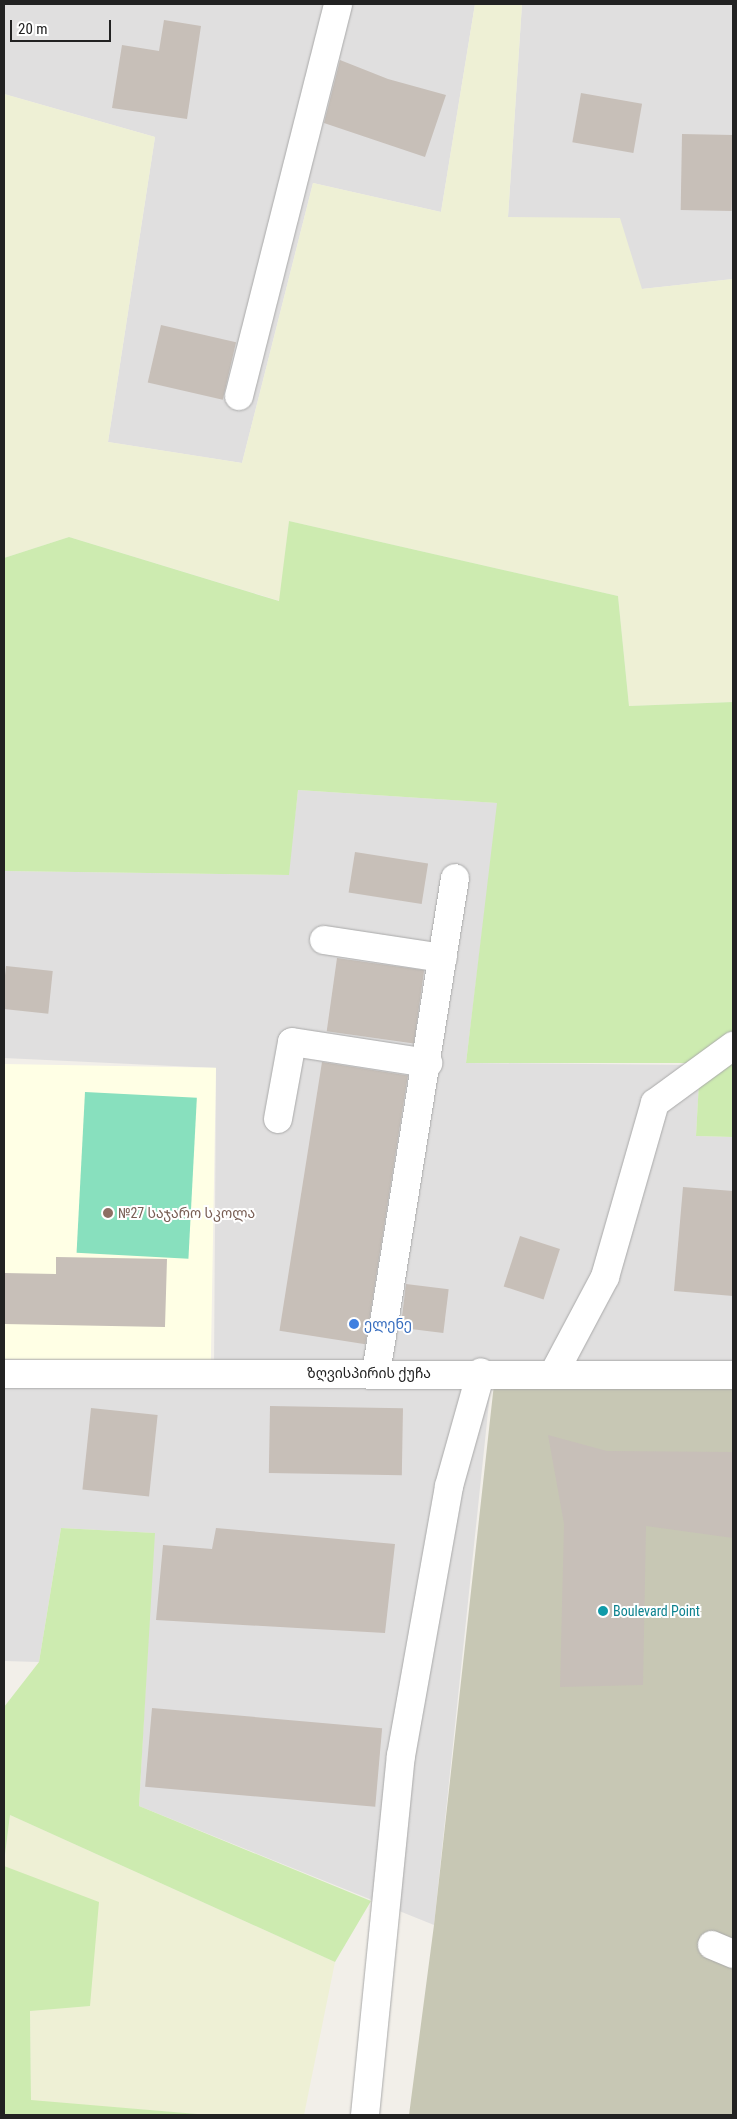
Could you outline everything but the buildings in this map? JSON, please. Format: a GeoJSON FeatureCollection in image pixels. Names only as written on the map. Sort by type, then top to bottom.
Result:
{"type":"FeatureCollection","features":[{"type":"Feature","properties":{"kind":"street"},"geometry":{"type":"LineString","coordinates":[[239,396],[338,4]]}},
{"type":"Feature","properties":{"kind":"street"},"geometry":{"type":"LineString","coordinates":[[376,1373],[428,1063],[455,878]]}},
{"type":"Feature","properties":{"kind":"street"},"geometry":{"type":"LineString","coordinates":[[324,940],[443,958]]}},
{"type":"Feature","properties":{"kind":"street"},"geometry":{"type":"LineString","coordinates":[[278,1119],[292,1042],[428,1063]]}},
{"type":"Feature","properties":{"kind":"street"},"geometry":{"type":"LineString","coordinates":[[554,1373],[605,1277],[655,1103],[733,1046]]}},
{"type":"Feature","properties":{"kind":"street"},"geometry":{"type":"LineString","coordinates":[[365,2115],[402,1756],[449,1486],[481,1372]]}},
{"type":"Feature","properties":{"kind":"street","name":"ზღვისპირის ქუჩა"},"geometry":{"type":"LineString","coordinates":[[4,1374],[481,1372],[733,1374]]}},
{"type":"Feature","properties":{"kind":"shaded area"},"geometry":{"type":"Polygon","coordinates":[[[4,4],[475,4],[441,212],[313,183],[242,463],[108,442],[155,137],[4,94],[4,4]]]}},
{"type":"Feature","properties":{"kind":"shaded area"},"geometry":{"type":"Polygon","coordinates":[[[475,4],[522,4],[508,217],[620,218],[642,289],[733,279],[733,702],[629,706],[618,596],[289,521],[280,601],[69,537],[4,558],[4,94],[155,137],[108,442],[242,463],[313,183],[441,212],[475,4]]]}},
{"type":"Feature","properties":{"kind":"shaded area"},"geometry":{"type":"Polygon","coordinates":[[[522,4],[733,4],[733,279],[642,289],[508,217],[522,4]]]}},
{"type":"Feature","properties":{"kind":"shaded area"},"geometry":{"type":"Polygon","coordinates":[[[298,790],[498,803],[466,1063],[700,1065],[696,1136],[733,1137],[733,1370],[214,1370],[216,1068],[4,1058],[4,871],[288,875],[298,790]]]}},
{"type":"Feature","properties":{"kind":"shaded area","name":"№27 საჯარო სკოლა"},"geometry":{"type":"Polygon","coordinates":[[[4,1064],[216,1068],[211,1363],[4,1359],[4,1064]]]}},
{"type":"Feature","properties":{"kind":"shaded area"},"geometry":{"type":"Polygon","coordinates":[[[733,1373],[733,2115],[409,2115],[434,1925],[495,1375],[733,1373]]]}},
{"type":"Feature","properties":{"kind":"shaded area"},"geometry":{"type":"Polygon","coordinates":[[[492,1374],[434,1925],[139,1806],[154,1533],[61,1528],[39,1662],[4,1661],[4,1376],[492,1374]]]}},
{"type":"Feature","properties":{"kind":"shaded area"},"geometry":{"type":"Polygon","coordinates":[[[10,1815],[335,1962],[304,2115],[209,2115],[31,2101],[30,2011],[4,1866],[10,1815]]]}},
{"type":"Feature","properties":{"kind":"green space"},"geometry":{"type":"Polygon","coordinates":[[[289,521],[618,596],[629,706],[733,702],[733,1137],[696,1136],[700,1063],[466,1063],[497,803],[298,790],[289,875],[4,871],[4,558],[69,537],[279,601],[289,521]]]}},
{"type":"Feature","properties":{"kind":"green space"},"geometry":{"type":"Polygon","coordinates":[[[85,1092],[197,1098],[188,1259],[77,1253],[85,1092]]]}},
{"type":"Feature","properties":{"kind":"green space"},"geometry":{"type":"Polygon","coordinates":[[[61,1528],[155,1533],[139,1806],[371,1901],[335,1962],[10,1815],[4,1863],[4,1707],[39,1662],[61,1528]]]}},
{"type":"Feature","properties":{"kind":"green space"},"geometry":{"type":"Polygon","coordinates":[[[4,1866],[99,1902],[90,2006],[30,2011],[31,2100],[209,2115],[4,2115],[4,1866]]]}},
{"type":"Feature","properties":{"kind":"place","name":"№27 საჯარო სკოლა"},"geometry":{"type":"Point","coordinates":[108,1213]}},
{"type":"Feature","properties":{"kind":"place","name":"ელენე"},"geometry":{"type":"Point","coordinates":[354,1324]}},
{"type":"Feature","properties":{"kind":"place","name":"Boulevard Point"},"geometry":{"type":"Point","coordinates":[603,1611]}}]}
